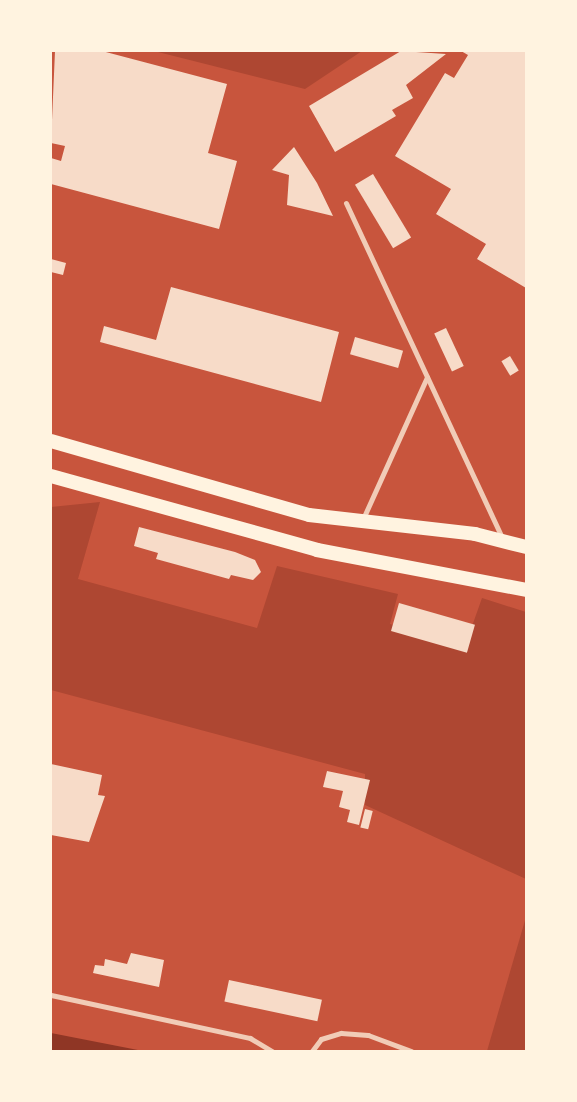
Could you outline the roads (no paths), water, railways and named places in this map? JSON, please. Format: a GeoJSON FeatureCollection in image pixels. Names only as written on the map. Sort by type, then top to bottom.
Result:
{"type":"FeatureCollection","features":[{"type":"Feature","properties":{"kind":"main road"},"geometry":{"type":"LineString","coordinates":[[51,441],[309,515],[504,541],[526,547]]}},
{"type":"Feature","properties":{"kind":"main road"},"geometry":{"type":"LineString","coordinates":[[51,476],[317,551],[526,590]]}},
{"type":"Feature","properties":{"kind":"lane"},"geometry":{"type":"LineString","coordinates":[[346,203],[504,541]]}},
{"type":"Feature","properties":{"kind":"lane"},"geometry":{"type":"LineString","coordinates":[[361,521],[427,377]]}},
{"type":"Feature","properties":{"kind":"lane"},"geometry":{"type":"LineString","coordinates":[[51,995],[250,1038],[272,1051]]}},
{"type":"Feature","properties":{"kind":"lane"},"geometry":{"type":"LineString","coordinates":[[312,1051],[321,1039],[341,1033],[368,1035],[411,1051]]}}]}
